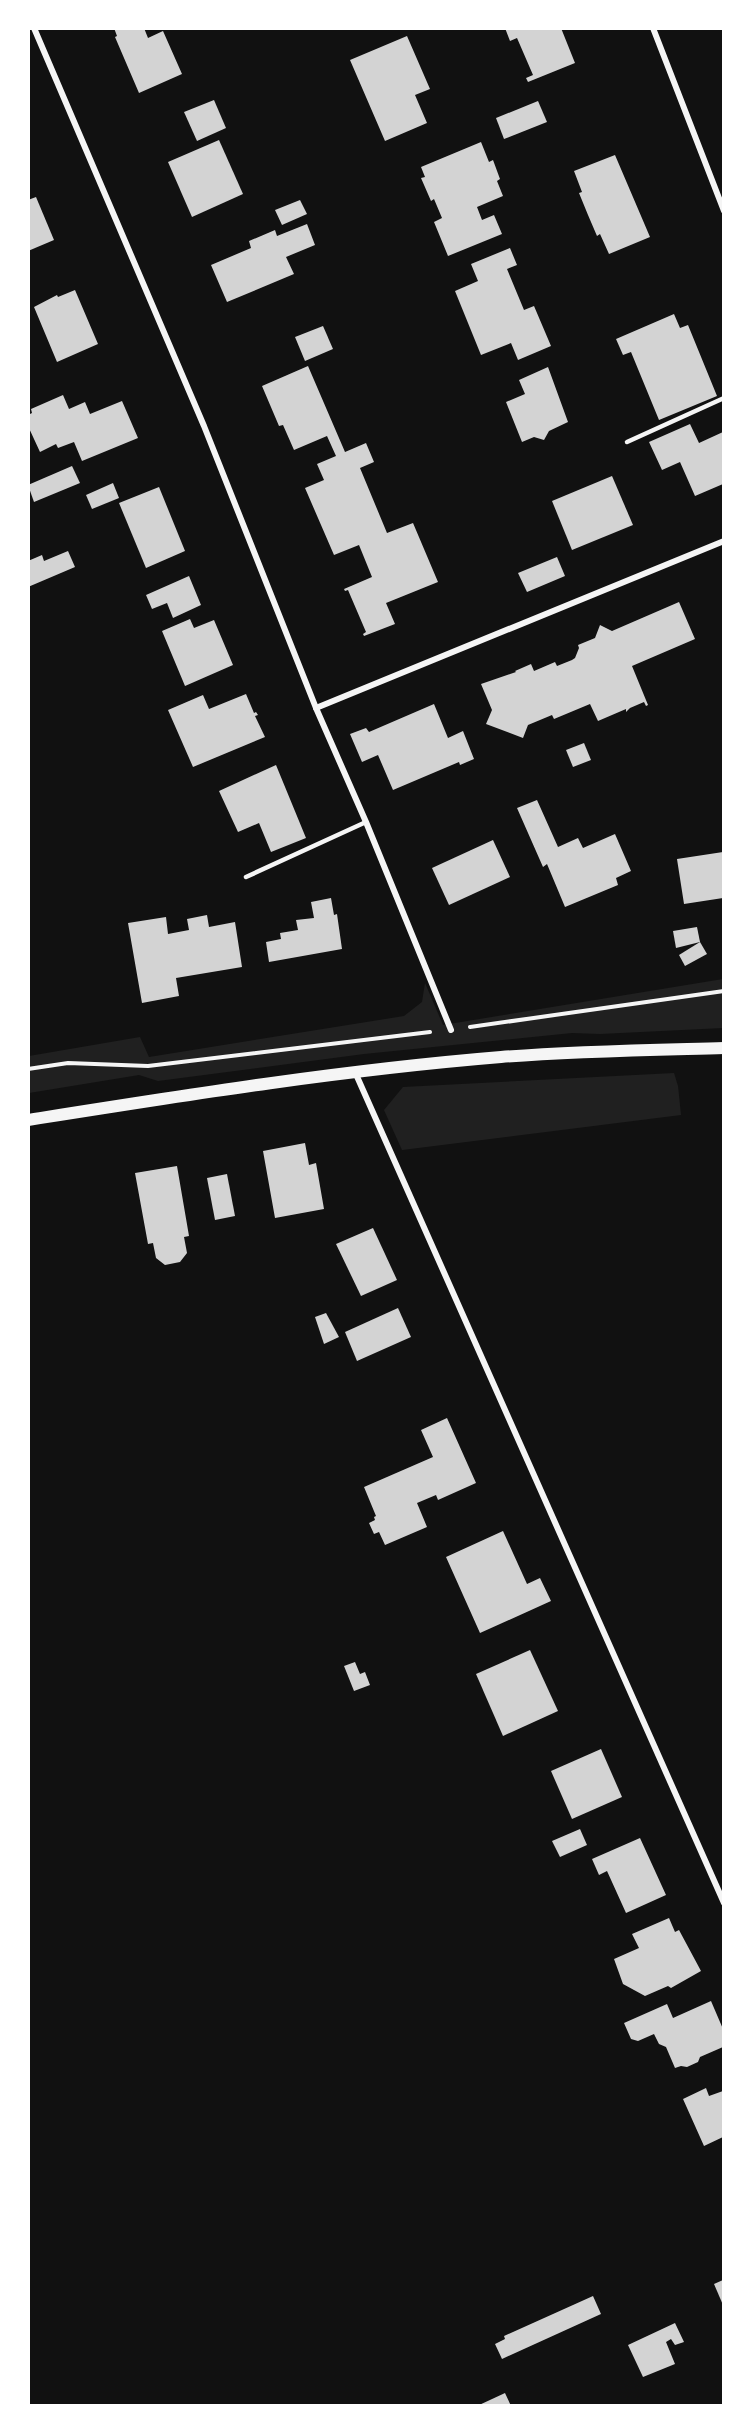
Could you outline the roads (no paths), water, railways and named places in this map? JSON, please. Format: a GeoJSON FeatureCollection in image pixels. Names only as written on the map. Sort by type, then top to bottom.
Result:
{"type":"FeatureCollection","features":[{"type":"Feature","properties":{"kind":"main road"},"geometry":{"type":"LineString","coordinates":[[28,1120],[268,1082],[354,1071],[504,1056],[723,1048]]}},
{"type":"Feature","properties":{"kind":"street"},"geometry":{"type":"LineString","coordinates":[[34,28],[204,426],[316,708],[366,822],[451,1030]]}},
{"type":"Feature","properties":{"kind":"street"},"geometry":{"type":"LineString","coordinates":[[653,28],[723,211]]}},
{"type":"Feature","properties":{"kind":"street"},"geometry":{"type":"LineString","coordinates":[[316,708],[723,541]]}},
{"type":"Feature","properties":{"kind":"street"},"geometry":{"type":"LineString","coordinates":[[354,1071],[723,1903]]}},
{"type":"Feature","properties":{"kind":"lane"},"geometry":{"type":"LineString","coordinates":[[627,442],[723,398]]}},
{"type":"Feature","properties":{"kind":"lane"},"geometry":{"type":"LineString","coordinates":[[246,877],[366,822]]}}]}
